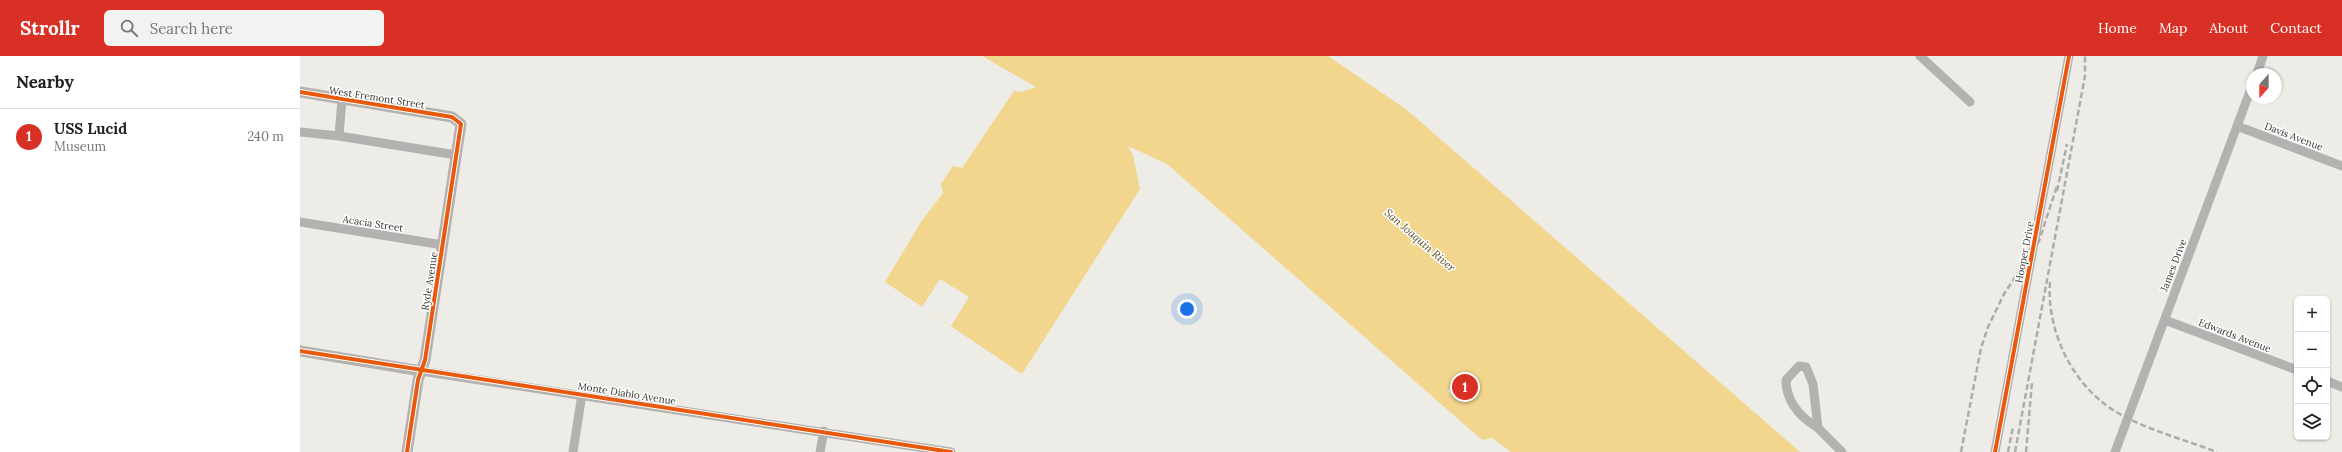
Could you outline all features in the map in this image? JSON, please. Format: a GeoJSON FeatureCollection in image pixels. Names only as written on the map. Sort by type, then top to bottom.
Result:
{"type":"FeatureCollection","features":[{"type":"Feature","properties":{"kind":"street"},"geometry":{"type":"LineString","coordinates":[[1920,56],[1970,102]]}},
{"type":"Feature","properties":{"kind":"street","name":"Hooper Drive"},"geometry":{"type":"LineString","coordinates":[[1995,452],[2069,56]]}},
{"type":"Feature","properties":{"kind":"street"},"geometry":{"type":"LineString","coordinates":[[2258,68],[2263,56]]}},
{"type":"Feature","properties":{"kind":"street","name":"West Fremont Street"},"geometry":{"type":"LineString","coordinates":[[300,92],[452,116]]}},
{"type":"Feature","properties":{"kind":"street"},"geometry":{"type":"LineString","coordinates":[[339,136],[342,99]]}},
{"type":"Feature","properties":{"kind":"street","name":"James Drive"},"geometry":{"type":"LineString","coordinates":[[2115,452],[2246,102]]}},
{"type":"Feature","properties":{"kind":"street","name":"Ryde Avenue"},"geometry":{"type":"LineString","coordinates":[[407,452],[421,371],[425,360],[461,124],[452,116]]}},
{"type":"Feature","properties":{"kind":"street","name":"Davis Avenue"},"geometry":{"type":"LineString","coordinates":[[2237,126],[2342,166]]}},
{"type":"Feature","properties":{"kind":"street"},"geometry":{"type":"LineString","coordinates":[[300,132],[339,136],[456,155]]}},
{"type":"Feature","properties":{"kind":"street","name":"Acacia Street"},"geometry":{"type":"LineString","coordinates":[[300,222],[443,245]]}},
{"type":"Feature","properties":{"kind":"street","name":"Edwards Avenue"},"geometry":{"type":"LineString","coordinates":[[2165,320],[2294,369]]}},
{"type":"Feature","properties":{"kind":"street","name":"Monte Diablo Avenue"},"geometry":{"type":"LineString","coordinates":[[300,351],[421,371],[824,431],[951,452]]}},
{"type":"Feature","properties":{"kind":"street"},"geometry":{"type":"LineString","coordinates":[[1818,428],[1811,375],[1806,367],[1799,366],[1786,380],[1790,401],[1795,410],[1818,428],[1842,452]]}},
{"type":"Feature","properties":{"kind":"street"},"geometry":{"type":"LineString","coordinates":[[2330,383],[2342,387]]}},
{"type":"Feature","properties":{"kind":"street"},"geometry":{"type":"LineString","coordinates":[[573,452],[582,394]]}},
{"type":"Feature","properties":{"kind":"street"},"geometry":{"type":"LineString","coordinates":[[820,452],[824,431]]}},
{"type":"Feature","properties":{"kind":"water","name":"San Joaquin River"},"geometry":{"type":"Polygon","coordinates":[[[982,56],[1328,56],[1407,110],[1800,452],[1511,452],[1492,438],[1482,440],[1167,164],[1128,146],[1133,155],[1140,189],[1022,374],[885,282],[921,222],[943,193],[941,184],[953,166],[962,168],[1014,91],[1021,92],[1036,87],[982,56]]]}},
{"type":"Feature","properties":{"kind":"pier"},"geometry":{"type":"Polygon","coordinates":[[[940,279],[969,297],[951,326],[922,307],[940,279]]]}},
{"type":"Feature","properties":{"kind":"pier"},"geometry":{"type":"Polygon","coordinates":[[[1453,385],[1465,397],[1460,402],[1447,391],[1453,385]]]}},
{"type":"Feature","properties":{"kind":"railway"},"geometry":{"type":"LineString","coordinates":[[2015,452],[2085,76],[2085,56]]}},
{"type":"Feature","properties":{"kind":"railway"},"geometry":{"type":"LineString","coordinates":[[2057,191],[2067,144]]}},
{"type":"Feature","properties":{"kind":"railway"},"geometry":{"type":"LineString","coordinates":[[1961,452],[1981,348],[1988,327],[2004,294],[2039,241],[2057,186]]}},
{"type":"Feature","properties":{"kind":"railway"},"geometry":{"type":"LineString","coordinates":[[2050,282],[2050,301],[2058,339],[2076,374],[2088,389],[2102,402],[2130,419],[2154,430],[2217,452]]}},
{"type":"Feature","properties":{"kind":"railway"},"geometry":{"type":"LineString","coordinates":[[2026,452],[2032,382]]}},
{"type":"Feature","properties":{"kind":"railway"},"geometry":{"type":"LineString","coordinates":[[2008,452],[2013,427]]}},
{"type":"Feature","properties":{"kind":"cycle path"},"geometry":{"type":"LineString","coordinates":[[1995,452],[2069,56]]}},
{"type":"Feature","properties":{"kind":"cycle path"},"geometry":{"type":"LineString","coordinates":[[300,92],[452,117],[461,124],[425,360],[418,380],[407,452]]}},
{"type":"Feature","properties":{"kind":"cycle path"},"geometry":{"type":"LineString","coordinates":[[300,351],[951,452]]}},
{"type":"Feature","properties":{"kind":"place","name":"USS Lucid"},"geometry":{"type":"Point","coordinates":[1465,387]}}]}
